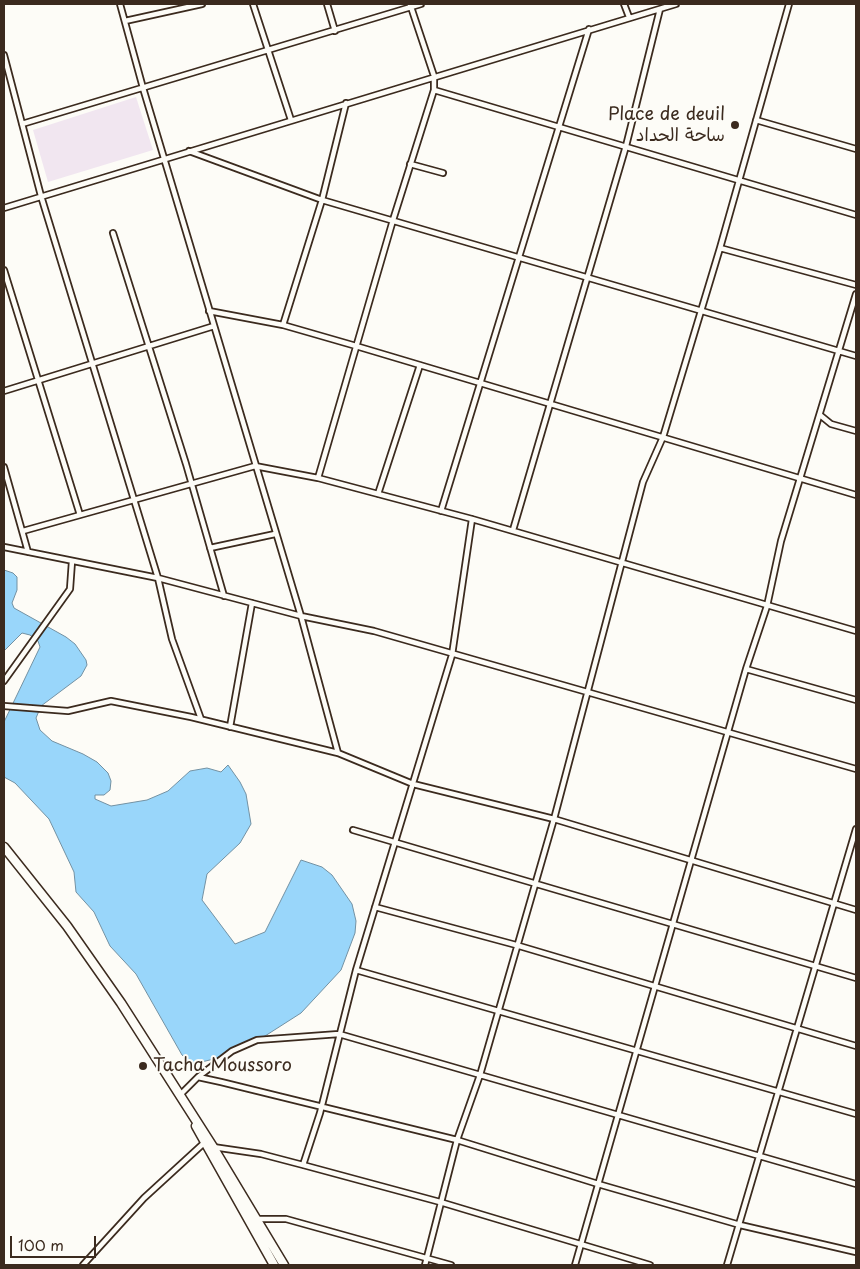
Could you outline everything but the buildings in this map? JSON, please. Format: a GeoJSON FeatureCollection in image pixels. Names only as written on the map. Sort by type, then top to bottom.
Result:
{"type":"FeatureCollection","features":[{"type":"Feature","properties":{"kind":"highway"},"geometry":{"type":"LineString","coordinates":[[4,847],[98,969],[180,1095],[204,1143],[273,1265]]}},
{"type":"Feature","properties":{"kind":"highway"},"geometry":{"type":"LineString","coordinates":[[192,1117],[213,1147],[284,1265]]}},
{"type":"Feature","properties":{"kind":"street"},"geometry":{"type":"LineString","coordinates":[[120,4],[254,466],[301,616],[338,753]]}},
{"type":"Feature","properties":{"kind":"street"},"geometry":{"type":"LineString","coordinates":[[125,21],[202,4]]}},
{"type":"Feature","properties":{"kind":"street"},"geometry":{"type":"LineString","coordinates":[[253,4],[291,120]]}},
{"type":"Feature","properties":{"kind":"street"},"geometry":{"type":"LineString","coordinates":[[327,4],[335,31]]}},
{"type":"Feature","properties":{"kind":"street"},"geometry":{"type":"LineString","coordinates":[[22,124],[422,4]]}},
{"type":"Feature","properties":{"kind":"street"},"geometry":{"type":"LineString","coordinates":[[624,4],[629,17]]}},
{"type":"Feature","properties":{"kind":"street"},"geometry":{"type":"LineString","coordinates":[[4,208],[676,4]]}},
{"type":"Feature","properties":{"kind":"street"},"geometry":{"type":"LineString","coordinates":[[425,1265],[457,1140],[480,1075],[533,883],[554,819],[642,482],[663,437],[720,248],[789,4]]}},
{"type":"Feature","properties":{"kind":"street"},"geometry":{"type":"LineString","coordinates":[[318,478],[393,220],[434,90],[434,76],[411,6]]}},
{"type":"Feature","properties":{"kind":"street"},"geometry":{"type":"LineString","coordinates":[[514,530],[626,146],[660,9]]}},
{"type":"Feature","properties":{"kind":"street"},"geometry":{"type":"LineString","coordinates":[[441,511],[589,29]]}},
{"type":"Feature","properties":{"kind":"street"},"geometry":{"type":"LineString","coordinates":[[4,55],[42,196],[158,578],[172,639],[201,719]]}},
{"type":"Feature","properties":{"kind":"street"},"geometry":{"type":"LineString","coordinates":[[434,90],[856,215]]}},
{"type":"Feature","properties":{"kind":"street"},"geometry":{"type":"LineString","coordinates":[[283,325],[322,200],[346,103]]}},
{"type":"Feature","properties":{"kind":"street"},"geometry":{"type":"LineString","coordinates":[[756,120],[856,149]]}},
{"type":"Feature","properties":{"kind":"street"},"geometry":{"type":"LineString","coordinates":[[189,151],[322,200],[856,356]]}},
{"type":"Feature","properties":{"kind":"street"},"geometry":{"type":"LineString","coordinates":[[410,164],[442,173]]}},
{"type":"Feature","properties":{"kind":"street"},"geometry":{"type":"LineString","coordinates":[[114,232],[192,483],[224,596]]}},
{"type":"Feature","properties":{"kind":"street"},"geometry":{"type":"LineString","coordinates":[[720,248],[856,285]]}},
{"type":"Feature","properties":{"kind":"street"},"geometry":{"type":"LineString","coordinates":[[4,270],[80,515]]}},
{"type":"Feature","properties":{"kind":"street"},"geometry":{"type":"LineString","coordinates":[[575,1265],[746,669],[767,606],[782,541],[856,294]]}},
{"type":"Feature","properties":{"kind":"street"},"geometry":{"type":"LineString","coordinates":[[209,311],[283,325],[801,477],[856,496]]}},
{"type":"Feature","properties":{"kind":"street"},"geometry":{"type":"LineString","coordinates":[[4,391],[214,326]]}},
{"type":"Feature","properties":{"kind":"street"},"geometry":{"type":"LineString","coordinates":[[378,494],[420,365]]}},
{"type":"Feature","properties":{"kind":"street"},"geometry":{"type":"LineString","coordinates":[[820,415],[832,424],[856,431]]}},
{"type":"Feature","properties":{"kind":"street"},"geometry":{"type":"LineString","coordinates":[[23,531],[254,466],[318,478],[514,530],[856,631]]}},
{"type":"Feature","properties":{"kind":"street"},"geometry":{"type":"LineString","coordinates":[[4,467],[28,552]]}},
{"type":"Feature","properties":{"kind":"street"},"geometry":{"type":"LineString","coordinates":[[303,1165],[321,1105],[356,970],[452,655],[472,519]]}},
{"type":"Feature","properties":{"kind":"street"},"geometry":{"type":"LineString","coordinates":[[210,548],[275,534]]}},
{"type":"Feature","properties":{"kind":"street"},"geometry":{"type":"LineString","coordinates":[[4,547],[158,578],[301,616],[374,631],[452,655],[856,769]]}},
{"type":"Feature","properties":{"kind":"street"},"geometry":{"type":"LineString","coordinates":[[4,681],[70,589],[72,561]]}},
{"type":"Feature","properties":{"kind":"street"},"geometry":{"type":"LineString","coordinates":[[230,727],[252,603]]}},
{"type":"Feature","properties":{"kind":"street"},"geometry":{"type":"LineString","coordinates":[[746,669],[856,700]]}},
{"type":"Feature","properties":{"kind":"street"},"geometry":{"type":"LineString","coordinates":[[4,706],[68,711],[111,701],[201,719],[338,753],[413,784],[554,819],[856,910]]}},
{"type":"Feature","properties":{"kind":"street"},"geometry":{"type":"LineString","coordinates":[[727,1265],[817,967],[856,829]]}},
{"type":"Feature","properties":{"kind":"street"},"geometry":{"type":"LineString","coordinates":[[353,830],[856,978]]}},
{"type":"Feature","properties":{"kind":"street"},"geometry":{"type":"LineString","coordinates":[[375,907],[516,945],[856,1046]]}},
{"type":"Feature","properties":{"kind":"street"},"geometry":{"type":"LineString","coordinates":[[356,970],[856,1114]]}},
{"type":"Feature","properties":{"kind":"street"},"geometry":{"type":"LineString","coordinates":[[180,1095],[198,1077],[232,1051],[257,1040],[339,1034],[856,1184]]}},
{"type":"Feature","properties":{"kind":"street"},"geometry":{"type":"LineString","coordinates":[[198,1077],[321,1105],[457,1140],[598,1184],[740,1225],[856,1252]]}},
{"type":"Feature","properties":{"kind":"street"},"geometry":{"type":"LineString","coordinates":[[83,1265],[144,1198],[204,1143]]}},
{"type":"Feature","properties":{"kind":"street"},"geometry":{"type":"LineString","coordinates":[[213,1147],[261,1154],[303,1165],[440,1202],[580,1246],[650,1265]]}},
{"type":"Feature","properties":{"kind":"street"},"geometry":{"type":"LineString","coordinates":[[255,1219],[286,1219],[451,1265]]}},
{"type":"Feature","properties":{"kind":"shaded area"},"geometry":{"type":"Polygon","coordinates":[[[136,97],[153,150],[48,182],[33,130],[136,97]]]}},
{"type":"Feature","properties":{"kind":"water"},"geometry":{"type":"Polygon","coordinates":[[[4,570],[13,573],[17,577],[17,590],[12,603],[14,608],[66,637],[75,644],[86,660],[87,665],[81,676],[41,706],[36,718],[40,730],[52,741],[97,762],[108,773],[111,781],[110,790],[104,795],[95,795],[95,799],[111,806],[147,800],[168,791],[190,771],[207,768],[221,772],[228,765],[240,782],[246,794],[251,824],[240,843],[207,874],[202,900],[235,944],[265,932],[301,860],[322,867],[332,875],[352,904],[356,921],[355,933],[341,970],[301,1013],[265,1036],[214,1059],[193,1064],[182,1055],[136,974],[110,946],[94,912],[76,892],[74,872],[49,819],[15,783],[4,777],[4,722],[40,647],[38,641],[30,635],[22,633],[4,651],[4,570]]]}},
{"type":"Feature","properties":{"kind":"place","name":"Place de deuil ساحة الحداد"},"geometry":{"type":"Point","coordinates":[735,125]}},
{"type":"Feature","properties":{"kind":"place","name":"Tacha Moussoro"},"geometry":{"type":"Point","coordinates":[143,1066]}}]}
